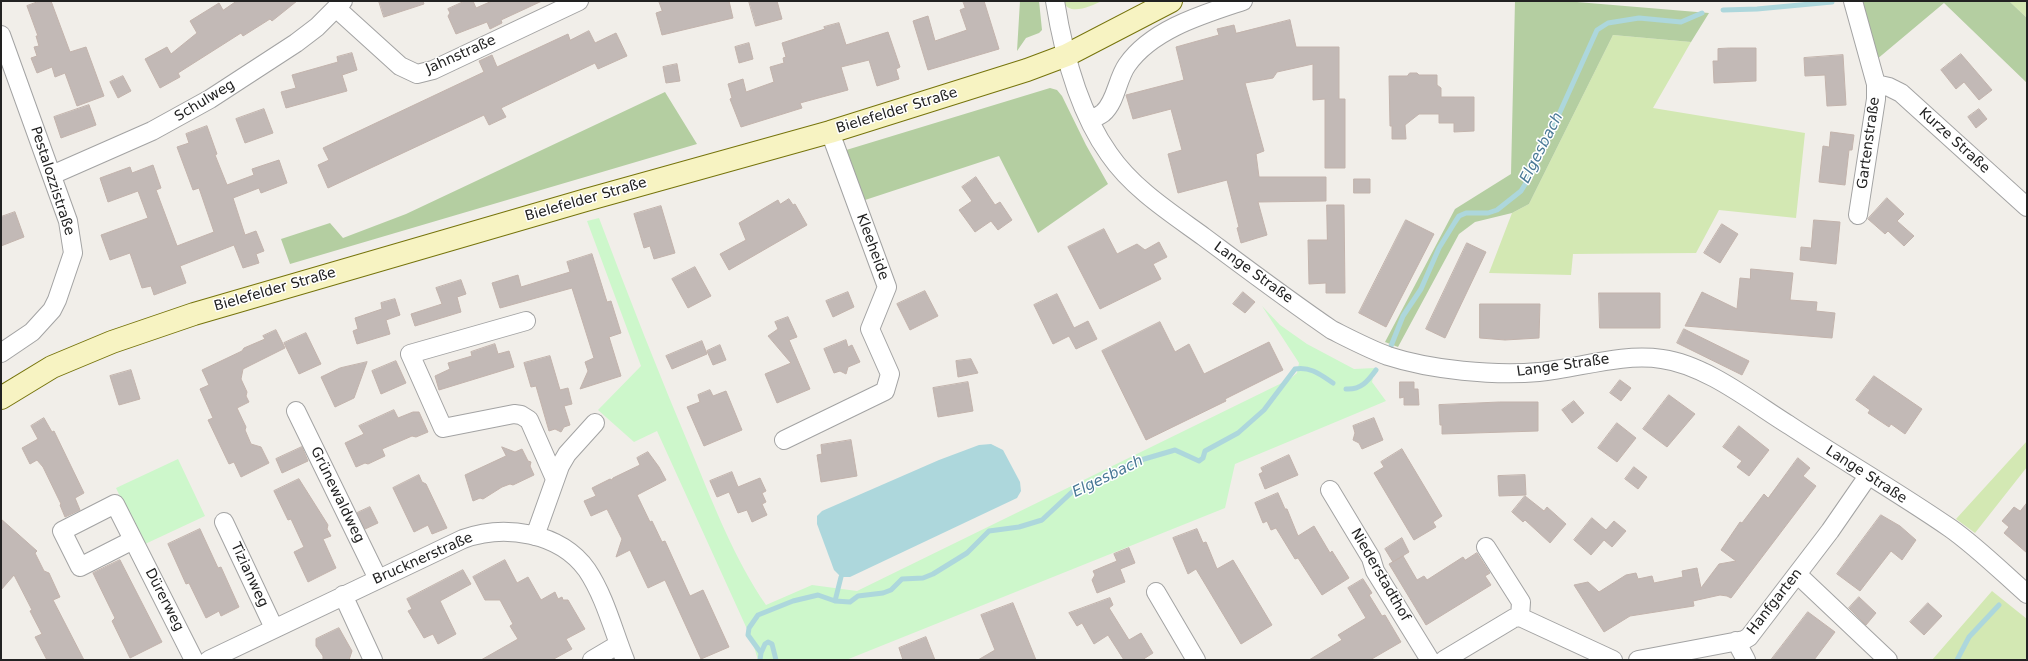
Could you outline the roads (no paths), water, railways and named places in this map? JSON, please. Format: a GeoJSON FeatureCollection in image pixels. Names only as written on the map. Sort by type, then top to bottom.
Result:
{"type":"FeatureCollection","features":[{"type":"Feature","properties":{"kind":"main road","name":"Bielefelder Straße"},"geometry":{"type":"LineString","coordinates":[[1,398],[29,379],[58,364],[112,342],[194,314],[586,200],[830,132],[1028,70],[1067,55],[1171,1]]}},
{"type":"Feature","properties":{"kind":"street","name":"Jahnstraße"},"geometry":{"type":"LineString","coordinates":[[339,5],[400,66],[417,74],[433,70],[579,1]]}},
{"type":"Feature","properties":{"kind":"street","name":"Lange Straße"},"geometry":{"type":"LineString","coordinates":[[1054,1],[1067,55],[1090,121],[1109,155],[1124,173],[1139,187],[1332,330],[1388,356],[1438,366],[1511,374],[1539,372],[1634,357],[1664,359],[1696,368],[1951,529],[2027,594]]}},
{"type":"Feature","properties":{"kind":"street"},"geometry":{"type":"LineString","coordinates":[[1090,121],[1103,114],[1106,110],[1127,65],[1138,52],[1159,36],[1184,24],[1243,1]]}},
{"type":"Feature","properties":{"kind":"street","name":"Gartenstraße"},"geometry":{"type":"LineString","coordinates":[[1853,1],[1876,84],[1876,99],[1858,215]]}},
{"type":"Feature","properties":{"kind":"street","name":"Schulweg"},"geometry":{"type":"LineString","coordinates":[[52,175],[152,131],[210,99],[296,43],[339,5]]}},
{"type":"Feature","properties":{"kind":"street","name":"Pestalozzistraße"},"geometry":{"type":"LineString","coordinates":[[1,35],[52,175],[71,236],[73,253],[70,266],[57,300],[42,323],[20,342],[1,353]]}},
{"type":"Feature","properties":{"kind":"street","name":"Kurze Straße"},"geometry":{"type":"LineString","coordinates":[[1876,84],[1889,87],[1900,93],[2027,207]]}},
{"type":"Feature","properties":{"kind":"street","name":"Kleeheide"},"geometry":{"type":"LineString","coordinates":[[784,440],[885,391],[890,374],[870,329],[887,287],[830,132]]}},
{"type":"Feature","properties":{"kind":"street"},"geometry":{"type":"LineString","coordinates":[[526,321],[410,354],[443,428],[514,414],[522,415],[529,420],[555,479]]}},
{"type":"Feature","properties":{"kind":"street","name":"Grünewaldweg"},"geometry":{"type":"LineString","coordinates":[[296,411],[378,579]]}},
{"type":"Feature","properties":{"kind":"street"},"geometry":{"type":"LineString","coordinates":[[535,536],[555,479],[567,454],[595,423]]}},
{"type":"Feature","properties":{"kind":"street","name":"Hanfgarten"},"geometry":{"type":"LineString","coordinates":[[1638,660],[1736,641],[1749,637],[1868,476]]}},
{"type":"Feature","properties":{"kind":"street","name":"Niederstadthof"},"geometry":{"type":"LineString","coordinates":[[1330,490],[1371,558],[1375,571],[1430,660]]}},
{"type":"Feature","properties":{"kind":"street","name":"Tizianweg"},"geometry":{"type":"LineString","coordinates":[[224,522],[274,628]]}},
{"type":"Feature","properties":{"kind":"street","name":"Brucknerstraße"},"geometry":{"type":"LineString","coordinates":[[209,660],[343,595],[476,534],[507,531],[535,536],[567,551],[586,570],[598,591],[622,652],[592,660]]}},
{"type":"Feature","properties":{"kind":"street","name":"Dürerweg"},"geometry":{"type":"LineString","coordinates":[[133,540],[194,660]]}},
{"type":"Feature","properties":{"kind":"street"},"geometry":{"type":"LineString","coordinates":[[1486,547],[1521,602],[1520,617]]}},
{"type":"Feature","properties":{"kind":"street"},"geometry":{"type":"LineString","coordinates":[[1797,574],[1888,660]]}},
{"type":"Feature","properties":{"kind":"street"},"geometry":{"type":"LineString","coordinates":[[1156,592],[1196,660]]}},
{"type":"Feature","properties":{"kind":"street"},"geometry":{"type":"LineString","coordinates":[[343,595],[373,660]]}},
{"type":"Feature","properties":{"kind":"street"},"geometry":{"type":"LineString","coordinates":[[1444,660],[1514,618],[1520,617],[1613,660]]}},
{"type":"Feature","properties":{"kind":"street"},"geometry":{"type":"LineString","coordinates":[[1736,641],[1746,660]]}},
{"type":"Feature","properties":{"kind":"water"},"geometry":{"type":"Polygon","coordinates":[[[991,444],[1003,450],[1020,482],[1021,491],[1017,498],[850,577],[841,577],[834,570],[817,524],[817,516],[822,511],[939,460],[979,445],[991,444]]]}},
{"type":"Feature","properties":{"kind":"waterway"},"geometry":{"type":"LineString","coordinates":[[1723,10],[1757,9],[1832,2]]}},
{"type":"Feature","properties":{"kind":"waterway","name":"Elgesbach"},"geometry":{"type":"LineString","coordinates":[[1391,346],[1403,316],[1421,289],[1439,248],[1459,216],[1466,213],[1488,213],[1497,210],[1521,191],[1532,173],[1547,140],[1553,131],[1555,123],[1597,30],[1608,23],[1639,18],[1681,22],[1702,13]]}},
{"type":"Feature","properties":{"kind":"waterway","name":"Elgesbach"},"geometry":{"type":"LineString","coordinates":[[760,660],[761,653],[748,635],[749,628],[758,615],[793,601],[818,595],[835,601],[850,602],[858,596],[883,593],[891,590],[902,579],[923,578],[933,574],[967,553],[989,531],[1019,527],[1042,520],[1072,492],[1107,477],[1134,462],[1175,450],[1199,461],[1203,458],[1205,451],[1238,433],[1264,410],[1295,369],[1300,368],[1310,370],[1320,374],[1333,383]]}},
{"type":"Feature","properties":{"kind":"waterway","name":"Elgesbach"},"geometry":{"type":"LineString","coordinates":[[1346,389],[1356,388],[1364,384],[1376,370]]}},
{"type":"Feature","properties":{"kind":"waterway"},"geometry":{"type":"LineString","coordinates":[[835,601],[841,577]]}},
{"type":"Feature","properties":{"kind":"waterway"},"geometry":{"type":"LineString","coordinates":[[1957,660],[1969,637],[1999,605]]}},
{"type":"Feature","properties":{"kind":"waterway"},"geometry":{"type":"LineString","coordinates":[[761,653],[765,644],[768,642],[772,644],[776,660]]}}]}
